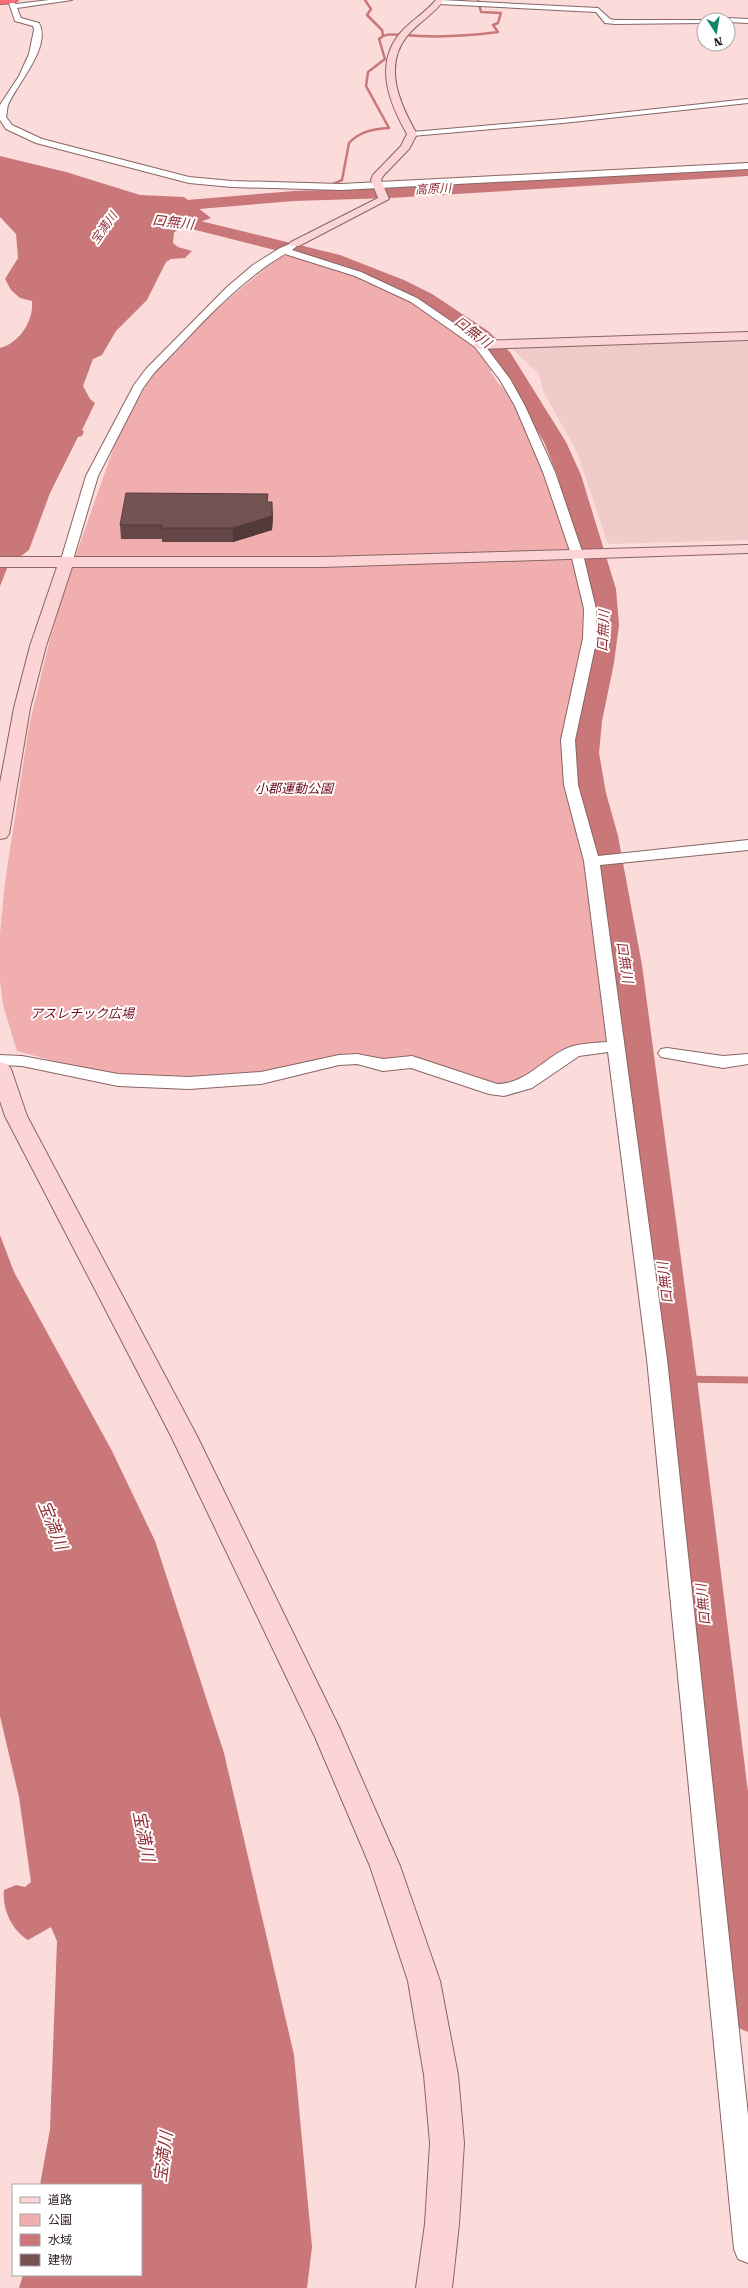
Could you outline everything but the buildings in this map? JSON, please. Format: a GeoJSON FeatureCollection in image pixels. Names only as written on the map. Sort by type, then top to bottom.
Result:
{"type":"FeatureCollection","features":[{"type":"Feature","properties":{"kind":"highway"},"geometry":{"type":"LineString","coordinates":[[0,2],[13,3]]}},
{"type":"Feature","properties":{"kind":"street"},"geometry":{"type":"LineString","coordinates":[[69,0],[13,3],[18,19],[36,25],[38,30],[33,54],[2,112],[5,123],[18,133],[54,146],[188,180],[239,184],[378,186],[748,166]]}},
{"type":"Feature","properties":{"kind":"street"},"geometry":{"type":"LineString","coordinates":[[598,10],[600,0]]}},
{"type":"Feature","properties":{"kind":"street"},"geometry":{"type":"LineString","coordinates":[[412,134],[397,107],[392,91],[392,62],[398,42],[403,34],[439,1],[598,10],[608,21],[615,22],[696,21]]}},
{"type":"Feature","properties":{"kind":"street"},"geometry":{"type":"LineString","coordinates":[[736,20],[748,21]]}},
{"type":"Feature","properties":{"kind":"street"},"geometry":{"type":"LineString","coordinates":[[412,134],[563,122],[748,101]]}},
{"type":"Feature","properties":{"kind":"street"},"geometry":{"type":"LineString","coordinates":[[0,834],[22,708],[38,646],[66,564],[92,476],[138,387],[150,371],[171,351],[212,306],[256,267],[289,247],[384,199],[376,180],[405,147],[412,134]]}},
{"type":"Feature","properties":{"kind":"street"},"geometry":{"type":"LineString","coordinates":[[289,247],[358,274],[414,300],[479,345],[505,379],[520,406],[549,472],[577,554],[590,610],[590,638],[568,740],[571,785],[592,861],[657,1359],[748,2249]]}},
{"type":"Feature","properties":{"kind":"street"},"geometry":{"type":"LineString","coordinates":[[479,345],[748,336]]}},
{"type":"Feature","properties":{"kind":"street"},"geometry":{"type":"LineString","coordinates":[[0,562],[66,564],[323,562],[748,549]]}},
{"type":"Feature","properties":{"kind":"street"},"geometry":{"type":"LineString","coordinates":[[592,861],[626,856],[748,845]]}},
{"type":"Feature","properties":{"kind":"street"},"geometry":{"type":"LineString","coordinates":[[0,1060],[22,1061],[76,1073],[118,1080],[189,1082],[261,1078],[339,1060],[358,1059],[383,1065],[412,1062],[449,1073],[495,1090],[504,1090],[526,1084],[575,1051],[617,1046]]}},
{"type":"Feature","properties":{"kind":"street"},"geometry":{"type":"LineString","coordinates":[[667,1053],[723,1062],[748,1059]]}},
{"type":"Feature","properties":{"kind":"street"},"geometry":{"type":"LineString","coordinates":[[0,1069],[16,1116],[184,1436],[329,1736],[385,1866],[424,1981],[441,2074],[447,2143],[442,2224],[434,2288]]}},
{"type":"Feature","properties":{"kind":"shaded area"},"geometry":{"type":"Polygon","coordinates":[[[748,341],[748,540],[608,544],[577,452],[543,391],[539,374],[511,348],[748,341]]]}},
{"type":"Feature","properties":{"kind":"green space","name":"小郡運動公園"},"geometry":{"type":"Polygon","coordinates":[[[280,256],[296,256],[355,275],[413,302],[470,342],[480,352],[491,367],[491,372],[498,383],[511,396],[560,510],[583,603],[583,635],[564,740],[586,869],[609,1040],[580,1046],[519,1083],[497,1086],[365,1057],[233,1077],[178,1079],[123,1076],[76,1067],[17,1051],[3,1005],[0,981],[0,933],[5,882],[29,726],[50,639],[66,583],[116,441],[133,407],[151,377],[202,321],[280,256]]]}},
{"type":"Feature","properties":{"kind":"water","name":"宝満川"},"geometry":{"type":"Polygon","coordinates":[[[0,156],[66,172],[140,195],[184,197],[211,218],[174,232],[173,243],[178,247],[192,251],[185,258],[171,259],[166,262],[147,300],[116,331],[102,355],[93,359],[83,386],[90,399],[95,403],[82,430],[84,431],[82,436],[78,437],[50,493],[29,550],[8,566],[0,586],[0,348],[13,341],[24,330],[31,316],[32,301],[20,298],[11,290],[5,279],[18,258],[16,234],[0,217],[0,156]]]}},
{"type":"Feature","properties":{"kind":"water","name":"宝満川"},"geometry":{"type":"Polygon","coordinates":[[[0,1235],[14,1272],[112,1451],[155,1541],[224,1753],[294,2055],[312,2247],[307,2288],[19,2288],[23,2276],[142,2276],[142,2184],[40,2184],[50,2129],[57,1941],[51,1927],[28,1940],[17,1931],[6,1912],[4,1890],[16,1885],[25,1887],[31,1882],[19,1797],[0,1716],[0,1235]]]}},
{"type":"Feature","properties":{"kind":"waterway"},"geometry":{"type":"LineString","coordinates":[[365,0],[371,9],[367,15],[382,30],[383,35]]}},
{"type":"Feature","properties":{"kind":"waterway"},"geometry":{"type":"LineString","coordinates":[[324,193],[329,186],[342,180],[349,143],[353,139],[368,131],[389,128],[366,86],[368,72],[385,59],[379,39],[385,35],[391,34],[440,36],[498,32],[493,25],[498,23],[501,13],[481,12],[478,0]]}},
{"type":"Feature","properties":{"kind":"waterway","name":"高原川"},"geometry":{"type":"LineString","coordinates":[[163,207],[294,196],[390,193],[748,171]]}},
{"type":"Feature","properties":{"kind":"waterway","name":"口無川"},"geometry":{"type":"LineString","coordinates":[[145,219],[184,222],[333,259],[397,284],[425,298],[481,335],[503,356],[555,442],[569,475],[603,589],[606,625],[601,663],[588,721],[585,753],[591,793],[603,836],[626,965],[677,1379],[748,2006]]}},
{"type":"Feature","properties":{"kind":"waterway"},"geometry":{"type":"LineString","coordinates":[[677,1379],[748,1380]]}},
{"type":"Feature","properties":{"kind":"park label","name":"アスレチック広場"},"geometry":{"type":"Point","coordinates":[82,1013]}}]}
